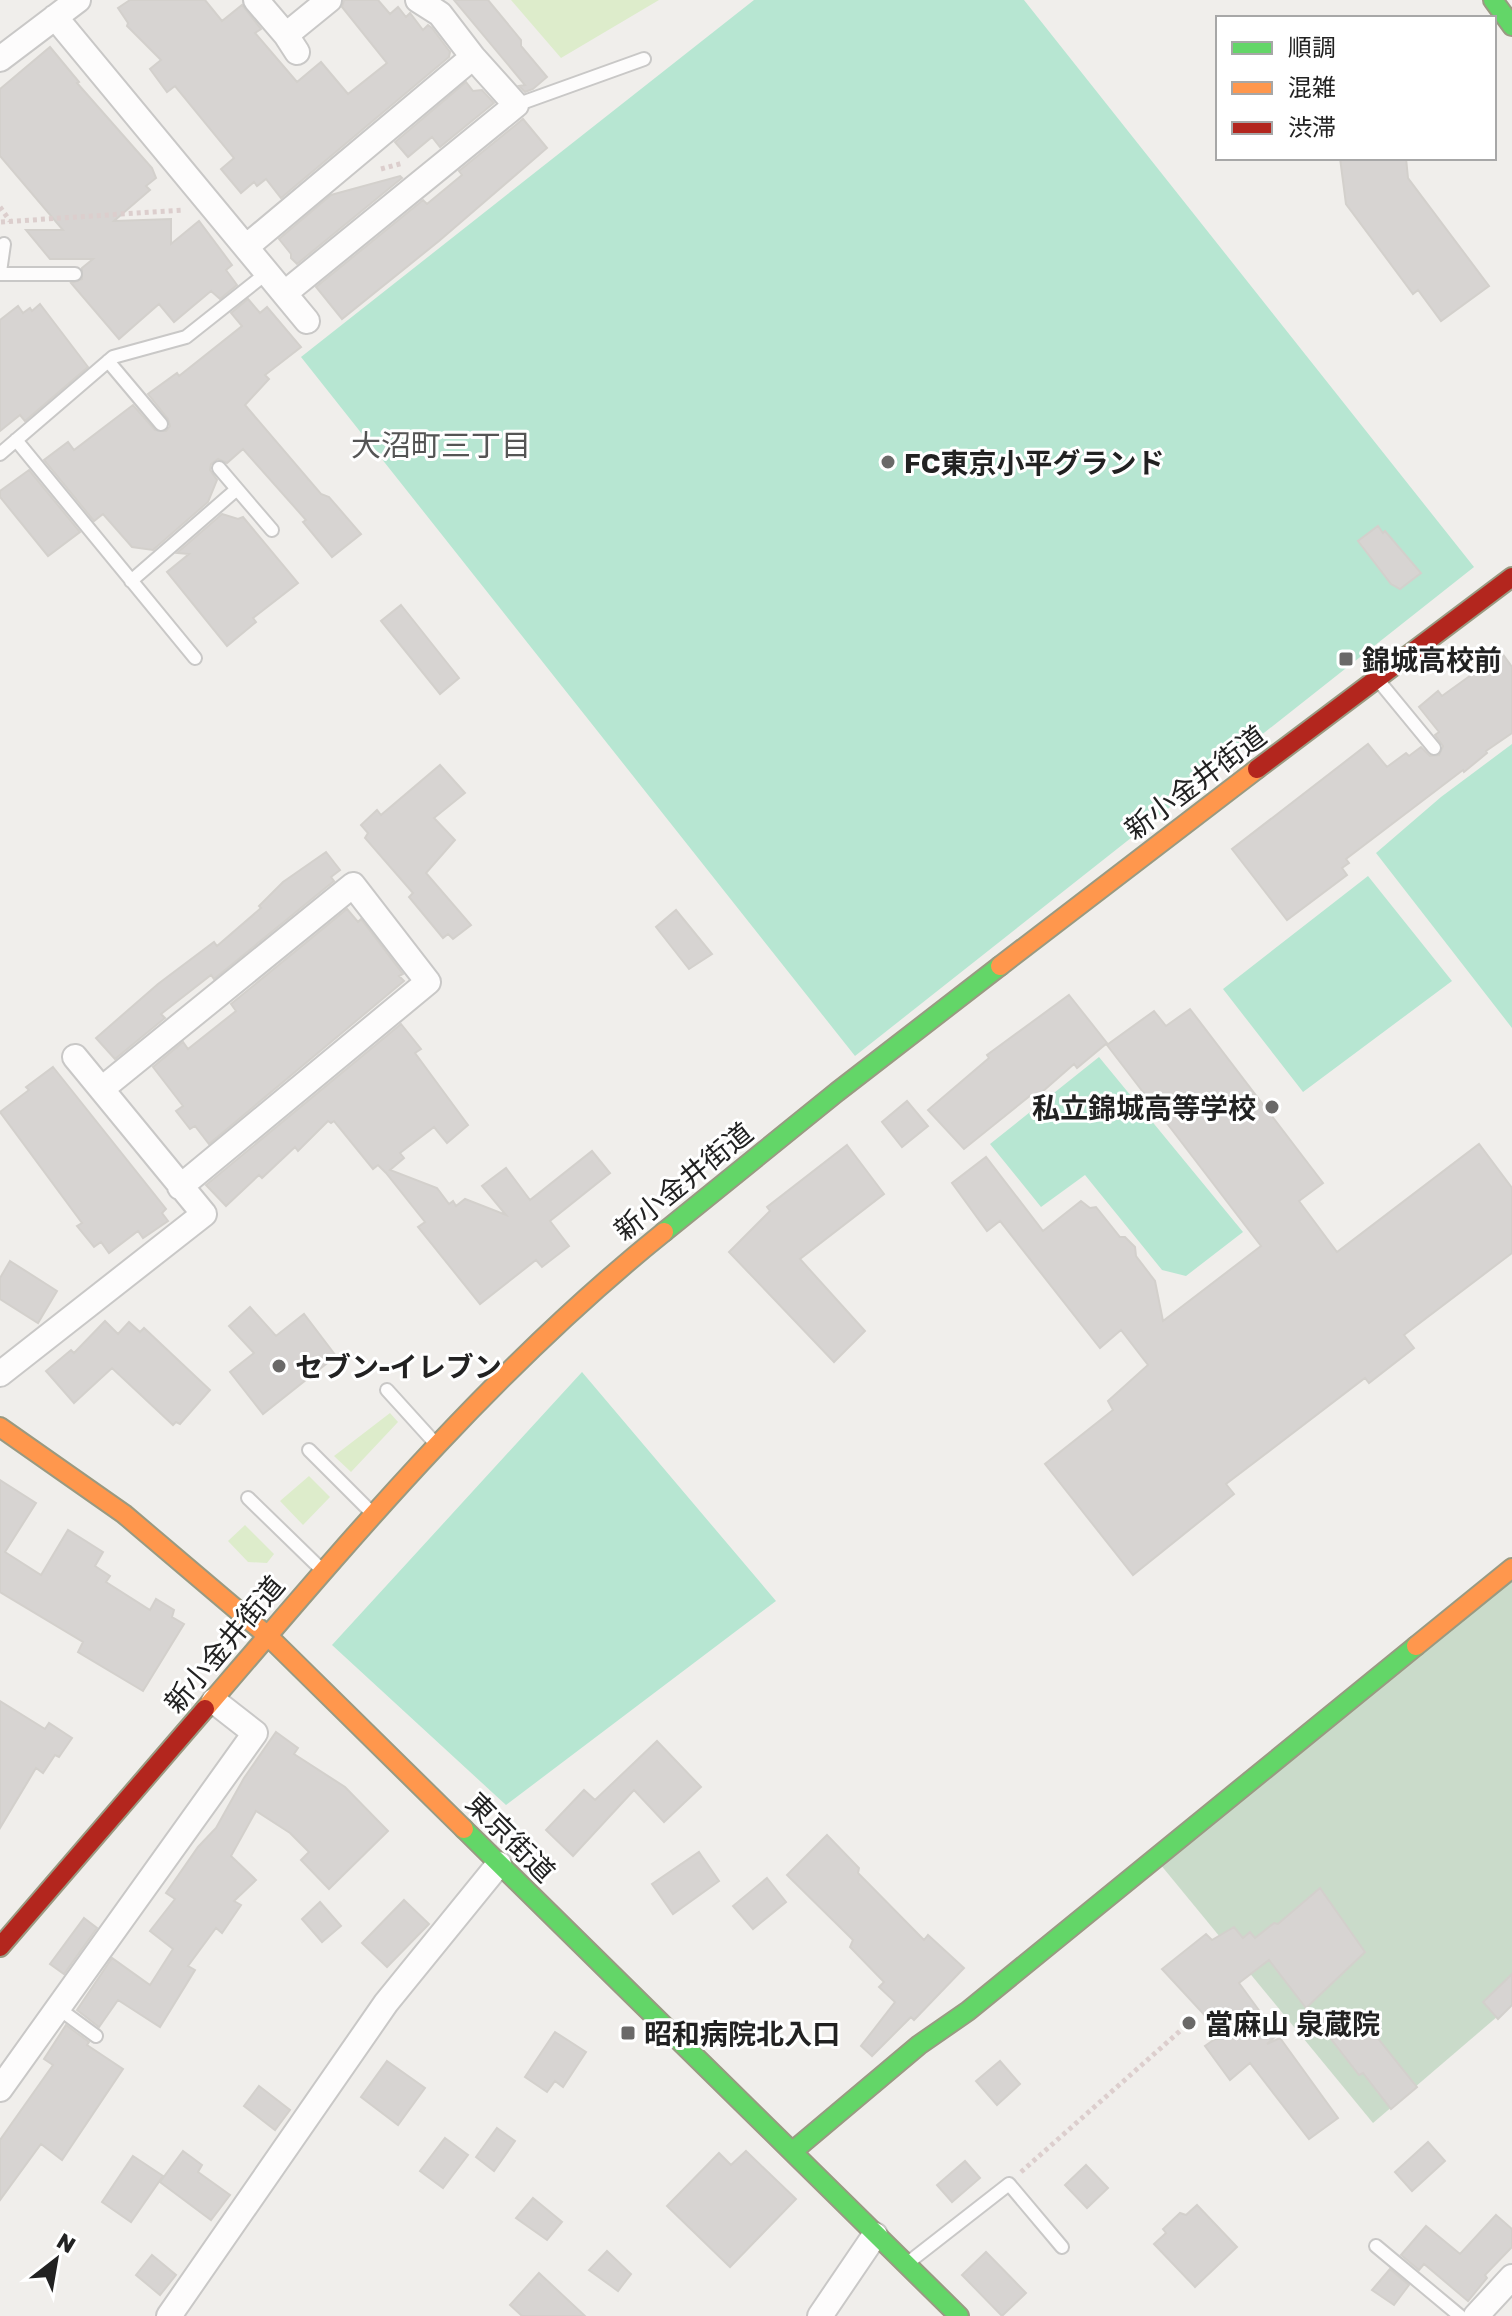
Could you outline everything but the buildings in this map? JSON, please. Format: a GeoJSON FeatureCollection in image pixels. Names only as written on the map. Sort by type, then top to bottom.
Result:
{"type":"FeatureCollection","features":[{"type":"Feature","properties":{"kind":"main road"},"geometry":{"type":"LineString","coordinates":[[1493,0],[1512,26]]}},
{"type":"Feature","properties":{"kind":"main road","name":"新小金井街道"},"geometry":{"type":"LineString","coordinates":[[0,1947],[373,1514],[478,1401],[633,1257],[850,1082],[1512,577]]}},
{"type":"Feature","properties":{"kind":"main road","name":"東京街道"},"geometry":{"type":"LineString","coordinates":[[0,1427],[124,1514],[269,1637],[907,2264],[939,2308],[959,2316]]}},
{"type":"Feature","properties":{"kind":"main road"},"geometry":{"type":"LineString","coordinates":[[793,2151],[919,2045],[968,2011],[1512,1568]]}},
{"type":"Feature","properties":{"kind":"street"},"geometry":{"type":"LineString","coordinates":[[0,59],[78,0]]}},
{"type":"Feature","properties":{"kind":"street"},"geometry":{"type":"LineString","coordinates":[[256,0],[291,43],[329,0]]}},
{"type":"Feature","properties":{"kind":"street"},"geometry":{"type":"LineString","coordinates":[[285,293],[516,105],[440,14],[418,0]]}},
{"type":"Feature","properties":{"kind":"street"},"geometry":{"type":"LineString","coordinates":[[55,17],[307,321]]}},
{"type":"Feature","properties":{"kind":"street"},"geometry":{"type":"LineString","coordinates":[[246,247],[473,57]]}},
{"type":"Feature","properties":{"kind":"street"},"geometry":{"type":"LineString","coordinates":[[103,1088],[353,885],[428,982],[180,1187]]}},
{"type":"Feature","properties":{"kind":"street"},"geometry":{"type":"LineString","coordinates":[[0,1374],[204,1214],[75,1057]]}},
{"type":"Feature","properties":{"kind":"street"},"geometry":{"type":"LineString","coordinates":[[0,2089],[255,1733],[214,1701]]}},
{"type":"Feature","properties":{"kind":"street"},"geometry":{"type":"LineString","coordinates":[[169,2316],[386,2003],[499,1864]]}},
{"type":"Feature","properties":{"kind":"street"},"geometry":{"type":"LineString","coordinates":[[820,2316],[875,2235]]}},
{"type":"Feature","properties":{"kind":"street"},"geometry":{"type":"LineString","coordinates":[[1476,2316],[1512,2277]]}},
{"type":"Feature","properties":{"kind":"lane"},"geometry":{"type":"LineString","coordinates":[[516,105],[644,59]]}},
{"type":"Feature","properties":{"kind":"lane"},"geometry":{"type":"LineString","coordinates":[[4,244],[0,273],[75,274]]}},
{"type":"Feature","properties":{"kind":"lane"},"geometry":{"type":"LineString","coordinates":[[0,454],[113,357],[186,337],[268,272]]}},
{"type":"Feature","properties":{"kind":"lane"},"geometry":{"type":"LineString","coordinates":[[108,361],[161,424]]}},
{"type":"Feature","properties":{"kind":"lane"},"geometry":{"type":"LineString","coordinates":[[16,440],[195,658]]}},
{"type":"Feature","properties":{"kind":"lane"},"geometry":{"type":"LineString","coordinates":[[219,468],[272,530]]}},
{"type":"Feature","properties":{"kind":"lane"},"geometry":{"type":"LineString","coordinates":[[131,581],[237,489]]}},
{"type":"Feature","properties":{"kind":"lane"},"geometry":{"type":"LineString","coordinates":[[1378,680],[1434,748]]}},
{"type":"Feature","properties":{"kind":"lane"},"geometry":{"type":"LineString","coordinates":[[387,1390],[437,1445]]}},
{"type":"Feature","properties":{"kind":"lane"},"geometry":{"type":"LineString","coordinates":[[309,1450],[373,1514]]}},
{"type":"Feature","properties":{"kind":"lane"},"geometry":{"type":"LineString","coordinates":[[248,1498],[322,1570]]}},
{"type":"Feature","properties":{"kind":"lane"},"geometry":{"type":"LineString","coordinates":[[58,2008],[96,2036]]}},
{"type":"Feature","properties":{"kind":"lane"},"geometry":{"type":"LineString","coordinates":[[907,2264],[1009,2184],[1062,2247]]}},
{"type":"Feature","properties":{"kind":"lane"},"geometry":{"type":"LineString","coordinates":[[1376,2246],[1460,2316]]}},
{"type":"Feature","properties":{"kind":"path"},"geometry":{"type":"LineString","coordinates":[[374,171],[432,155],[443,164]]}},
{"type":"Feature","properties":{"kind":"path"},"geometry":{"type":"LineString","coordinates":[[0,207],[11,222]]}},
{"type":"Feature","properties":{"kind":"path"},"geometry":{"type":"LineString","coordinates":[[0,222],[212,208]]}},
{"type":"Feature","properties":{"kind":"path"},"geometry":{"type":"LineString","coordinates":[[1009,2184],[1189,2023]]}},
{"type":"Feature","properties":{"kind":"green space"},"geometry":{"type":"Polygon","coordinates":[[[511,0],[659,0],[561,58],[511,0]]]}},
{"type":"Feature","properties":{"kind":"green space","name":"FC東京小平グランド"},"geometry":{"type":"Polygon","coordinates":[[[754,0],[1024,0],[1474,567],[855,1056],[301,357],[754,0]]]}},
{"type":"Feature","properties":{"kind":"green space"},"geometry":{"type":"Polygon","coordinates":[[[1512,744],[1512,1028],[1376,853],[1441,797],[1512,744]]]}},
{"type":"Feature","properties":{"kind":"green space"},"geometry":{"type":"Polygon","coordinates":[[[1368,876],[1452,981],[1303,1092],[1223,989],[1368,876]]]}},
{"type":"Feature","properties":{"kind":"green space"},"geometry":{"type":"Polygon","coordinates":[[[1099,1057],[1243,1232],[1186,1276],[1162,1270],[1085,1175],[1041,1207],[990,1144],[1099,1057]]]}},
{"type":"Feature","properties":{"kind":"green space"},"geometry":{"type":"Polygon","coordinates":[[[582,1372],[776,1601],[506,1805],[332,1645],[582,1372]]]}},
{"type":"Feature","properties":{"kind":"green space"},"geometry":{"type":"Polygon","coordinates":[[[390,1413],[398,1422],[351,1472],[334,1456],[390,1413]]]}},
{"type":"Feature","properties":{"kind":"green space"},"geometry":{"type":"Polygon","coordinates":[[[309,1476],[330,1497],[303,1525],[280,1501],[309,1476]]]}},
{"type":"Feature","properties":{"kind":"green space"},"geometry":{"type":"Polygon","coordinates":[[[245,1525],[274,1554],[267,1563],[248,1562],[228,1541],[245,1525]]]}},
{"type":"Feature","properties":{"kind":"green space"},"geometry":{"type":"Polygon","coordinates":[[[1512,1575],[1512,2004],[1373,2123],[1160,1864],[1512,1575]]]}},
{"type":"Feature","properties":{"kind":"traffic: fast"},"geometry":{"type":"LineString","coordinates":[[1493,0],[1512,26]]}},
{"type":"Feature","properties":{"kind":"traffic: fast"},"geometry":{"type":"LineString","coordinates":[[664,1232],[1000,966]]}},
{"type":"Feature","properties":{"kind":"traffic: fast"},"geometry":{"type":"LineString","coordinates":[[793,2151],[919,2045],[968,2011],[1416,1646]]}},
{"type":"Feature","properties":{"kind":"traffic: fast"},"geometry":{"type":"LineString","coordinates":[[464,1829],[959,2316]]}},
{"type":"Feature","properties":{"kind":"traffic: slow"},"geometry":{"type":"LineString","coordinates":[[1000,966],[1257,769]]}},
{"type":"Feature","properties":{"kind":"traffic: slow"},"geometry":{"type":"LineString","coordinates":[[205,1709],[368,1521],[481,1400],[540,1342],[664,1232]]}},
{"type":"Feature","properties":{"kind":"traffic: slow"},"geometry":{"type":"LineString","coordinates":[[0,1427],[124,1514],[269,1637],[464,1829]]}},
{"type":"Feature","properties":{"kind":"traffic: slow"},"geometry":{"type":"LineString","coordinates":[[1416,1646],[1512,1568]]}},
{"type":"Feature","properties":{"kind":"traffic: jam"},"geometry":{"type":"LineString","coordinates":[[1257,769],[1512,577]]}},
{"type":"Feature","properties":{"kind":"traffic: jam"},"geometry":{"type":"LineString","coordinates":[[0,1947],[205,1709]]}},
{"type":"Feature","properties":{"kind":"place","name":"FC東京小平グランド"},"geometry":{"type":"Point","coordinates":[888,462]}},
{"type":"Feature","properties":{"kind":"place","name":"錦城高校前"},"geometry":{"type":"Point","coordinates":[1346,659]}},
{"type":"Feature","properties":{"kind":"place","name":"私立錦城高等学校"},"geometry":{"type":"Point","coordinates":[1272,1107]}},
{"type":"Feature","properties":{"kind":"place","name":"セブン-イレブン"},"geometry":{"type":"Point","coordinates":[279,1366]}},
{"type":"Feature","properties":{"kind":"place","name":"當麻山 泉蔵院"},"geometry":{"type":"Point","coordinates":[1189,2023]}},
{"type":"Feature","properties":{"kind":"place","name":"昭和病院北入口"},"geometry":{"type":"Point","coordinates":[628,2033]}},
{"type":"Feature","properties":{"kind":"district","name":"大沼町三丁目"},"geometry":{"type":"Point","coordinates":[441,445]}}]}
